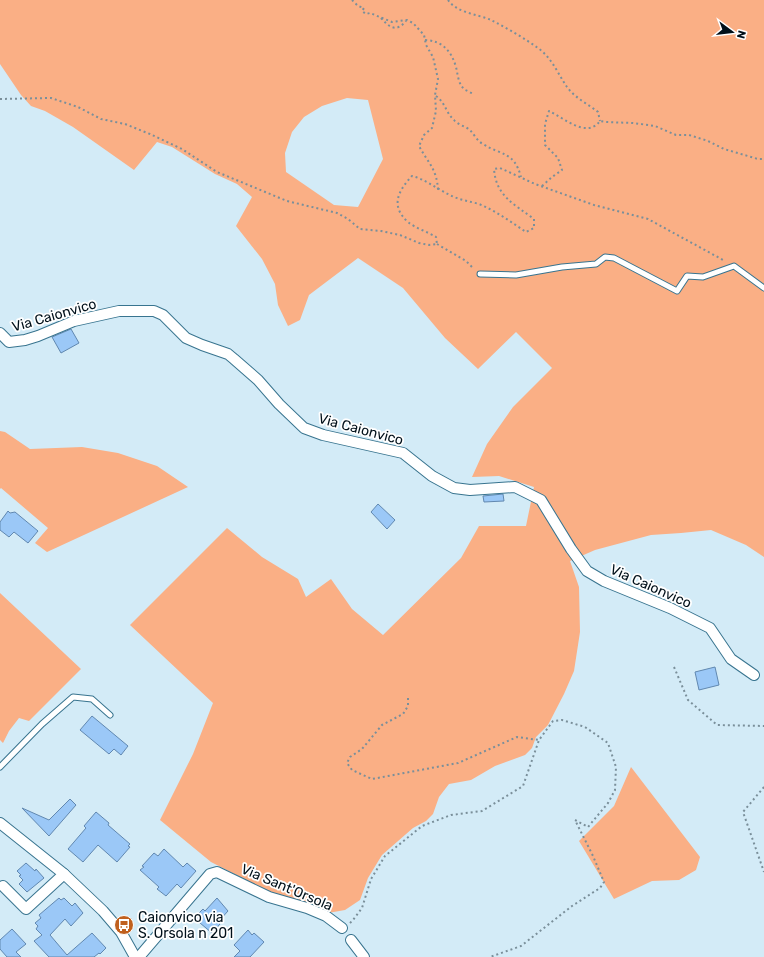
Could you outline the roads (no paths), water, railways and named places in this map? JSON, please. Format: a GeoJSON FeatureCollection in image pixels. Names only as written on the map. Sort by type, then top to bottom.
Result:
{"type":"FeatureCollection","features":[{"type":"Feature","properties":{"kind":"street","name":"Via Caionvico"},"geometry":{"type":"LineString","coordinates":[[0,333],[9,342],[25,340],[74,321],[120,311],[154,310],[163,315],[186,338],[228,354],[258,380],[279,404],[304,428],[323,435],[403,453],[432,476],[454,488],[470,490],[515,487],[541,500],[571,549],[587,571],[604,581],[670,608],[710,628],[731,659],[754,675]]}},
{"type":"Feature","properties":{"kind":"street"},"geometry":{"type":"LineString","coordinates":[[0,822],[64,874],[103,911],[121,932],[135,957]]}},
{"type":"Feature","properties":{"kind":"street","name":"Via Sant'Orsola"},"geometry":{"type":"LineString","coordinates":[[139,957],[210,874],[217,872],[269,897],[307,908],[326,916],[342,928]]}},
{"type":"Feature","properties":{"kind":"street"},"geometry":{"type":"LineString","coordinates":[[3,886],[26,909],[64,874]]}},
{"type":"Feature","properties":{"kind":"street"},"geometry":{"type":"LineString","coordinates":[[351,940],[364,957]]}},
{"type":"Feature","properties":{"kind":"lane"},"geometry":{"type":"LineString","coordinates":[[480,274],[516,275],[562,267],[596,264],[606,257],[614,258],[677,291],[687,276],[703,277],[734,266],[764,288]]}},
{"type":"Feature","properties":{"kind":"lane"},"geometry":{"type":"LineString","coordinates":[[0,767],[42,724],[72,697],[92,699],[110,715]]}},
{"type":"Feature","properties":{"kind":"place","name":"Caionvico via S. Orsola n 201"},"geometry":{"type":"Point","coordinates":[124,925]}}]}
